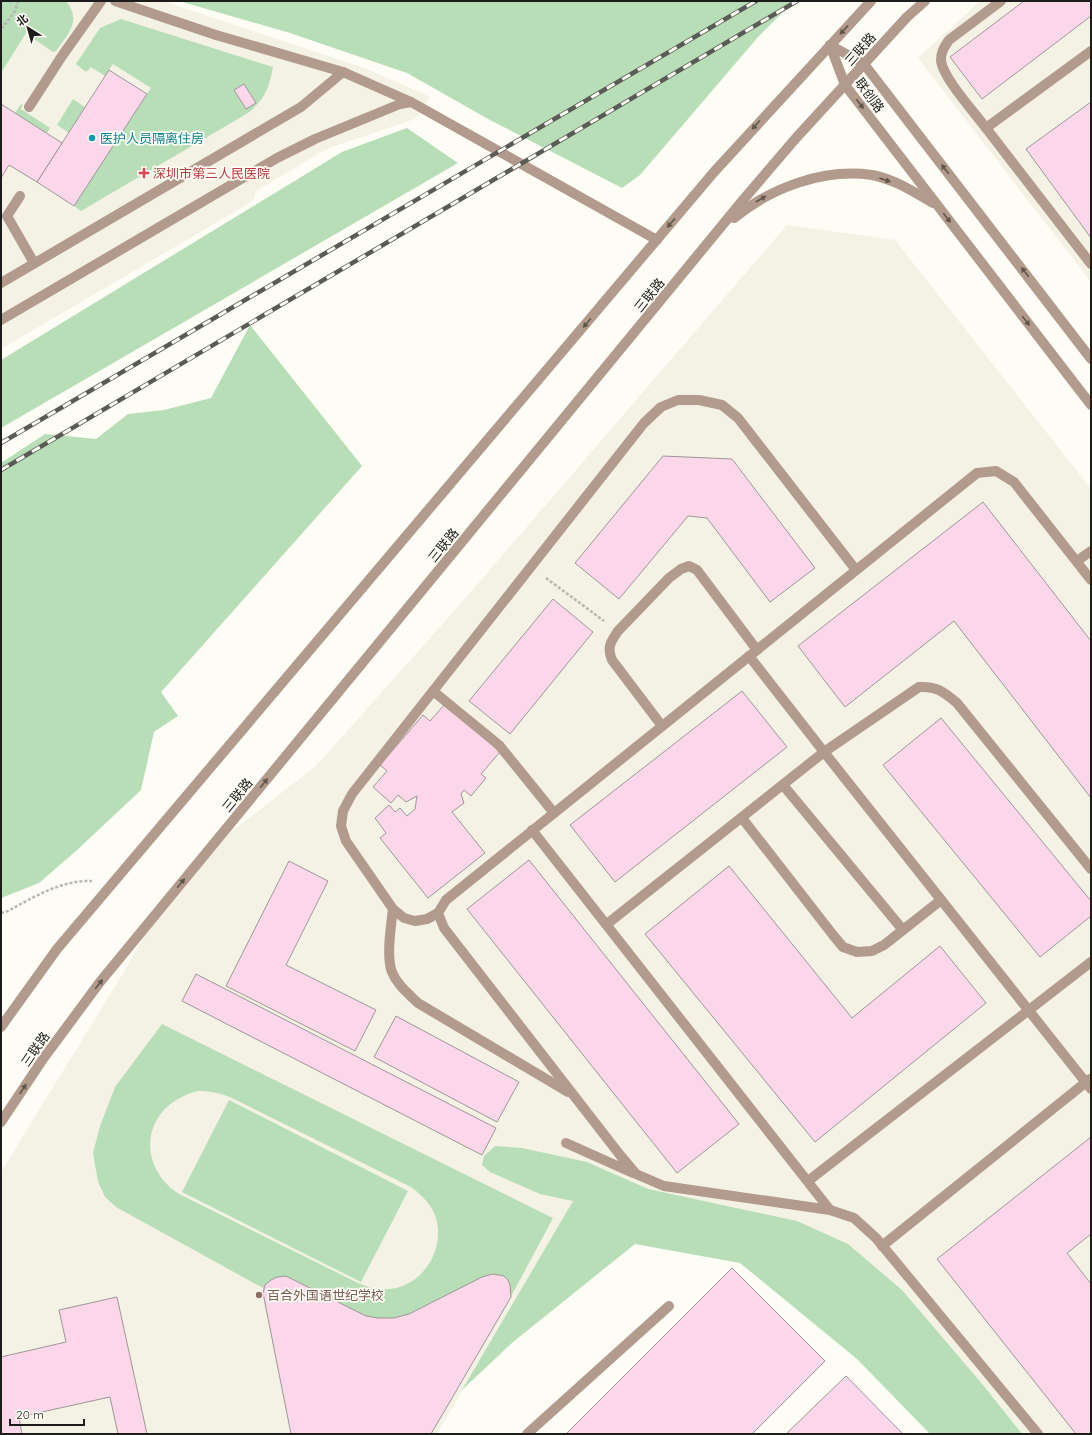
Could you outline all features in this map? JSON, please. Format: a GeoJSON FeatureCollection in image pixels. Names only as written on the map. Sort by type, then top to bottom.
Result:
{"type":"FeatureCollection","features":[{"type":"Feature","properties":{"kind":"street"},"geometry":{"type":"LineString","coordinates":[[29,107],[62,56],[101,1]]}},
{"type":"Feature","properties":{"kind":"street"},"geometry":{"type":"LineString","coordinates":[[115,1],[216,35],[343,72],[411,102],[657,240]]}},
{"type":"Feature","properties":{"kind":"street"},"geometry":{"type":"LineString","coordinates":[[1,1027],[57,950],[714,172],[871,1]]}},
{"type":"Feature","properties":{"kind":"street","name":"三联路"},"geometry":{"type":"LineString","coordinates":[[1,1122],[43,1059],[100,982],[718,231],[796,138],[907,17],[925,1]]}},
{"type":"Feature","properties":{"kind":"street"},"geometry":{"type":"LineString","coordinates":[[1001,1],[949,40],[943,48],[941,60],[948,78],[1091,264]]}},
{"type":"Feature","properties":{"kind":"street","name":"联创路"},"geometry":{"type":"LineString","coordinates":[[830,45],[864,64],[1091,359]]}},
{"type":"Feature","properties":{"kind":"street","name":"联创路"},"geometry":{"type":"LineString","coordinates":[[830,45],[845,85],[1091,405]]}},
{"type":"Feature","properties":{"kind":"street"},"geometry":{"type":"LineString","coordinates":[[986,128],[1091,51]]}},
{"type":"Feature","properties":{"kind":"street"},"geometry":{"type":"LineString","coordinates":[[1,283],[301,107],[343,72]]}},
{"type":"Feature","properties":{"kind":"street"},"geometry":{"type":"LineString","coordinates":[[1,320],[277,158],[315,139],[400,104],[411,102]]}},
{"type":"Feature","properties":{"kind":"street"},"geometry":{"type":"LineString","coordinates":[[718,231],[748,207],[775,191],[810,179],[847,174],[873,176],[905,186],[938,206]]}},
{"type":"Feature","properties":{"kind":"street"},"geometry":{"type":"LineString","coordinates":[[20,196],[7,216],[34,263]]}},
{"type":"Feature","properties":{"kind":"street"},"geometry":{"type":"LineString","coordinates":[[856,570],[738,418],[722,405],[699,400],[678,400],[661,407],[644,423],[352,794],[343,811],[342,826],[346,841],[393,909],[404,918],[416,921],[438,913],[446,900],[978,473],[996,471],[1014,482],[1091,580]]}},
{"type":"Feature","properties":{"kind":"street"},"geometry":{"type":"LineString","coordinates":[[1077,562],[1091,551]]}},
{"type":"Feature","properties":{"kind":"street"},"geometry":{"type":"LineString","coordinates":[[662,726],[612,660],[609,650],[612,639],[618,631],[669,578],[681,569],[690,566],[697,570],[753,653],[824,752],[1029,1010],[1089,1083],[882,1246]]}},
{"type":"Feature","properties":{"kind":"street"},"geometry":{"type":"LineString","coordinates":[[607,924],[824,752],[906,694],[919,687],[929,686],[944,691],[957,703],[1091,869]]}},
{"type":"Feature","properties":{"kind":"street"},"geometry":{"type":"LineString","coordinates":[[433,691],[499,745],[554,813]]}},
{"type":"Feature","properties":{"kind":"street"},"geometry":{"type":"LineString","coordinates":[[783,785],[902,930]]}},
{"type":"Feature","properties":{"kind":"street"},"geometry":{"type":"LineString","coordinates":[[742,818],[832,935],[843,947],[857,952],[872,951],[884,945],[941,900]]}},
{"type":"Feature","properties":{"kind":"street"},"geometry":{"type":"LineString","coordinates":[[532,830],[830,1210]]}},
{"type":"Feature","properties":{"kind":"street"},"geometry":{"type":"LineString","coordinates":[[393,909],[389,953],[392,972],[402,988],[418,1003],[573,1095]]}},
{"type":"Feature","properties":{"kind":"street"},"geometry":{"type":"LineString","coordinates":[[438,913],[444,928],[636,1174]]}},
{"type":"Feature","properties":{"kind":"street"},"geometry":{"type":"LineString","coordinates":[[808,1181],[1091,962]]}},
{"type":"Feature","properties":{"kind":"street"},"geometry":{"type":"LineString","coordinates":[[566,1143],[664,1186],[830,1210],[854,1218],[882,1246],[1038,1434]]}},
{"type":"Feature","properties":{"kind":"street"},"geometry":{"type":"LineString","coordinates":[[526,1434],[670,1306]]}},
{"type":"Feature","properties":{"kind":"path"},"geometry":{"type":"LineString","coordinates":[[1,28],[3,28],[15,11],[18,1]]}},
{"type":"Feature","properties":{"kind":"path"},"geometry":{"type":"LineString","coordinates":[[531,566],[618,631]]}},
{"type":"Feature","properties":{"kind":"path"},"geometry":{"type":"LineString","coordinates":[[1,913],[8,911],[54,887],[83,880],[115,881]]}},
{"type":"Feature","properties":{"kind":"shaded area","name":"深圳市第三人民医院"},"geometry":{"type":"Polygon","coordinates":[[[1,1],[163,1],[367,69],[430,97],[415,119],[332,147],[318,154],[256,191],[253,201],[1,349],[1,1]]]}},
{"type":"Feature","properties":{"kind":"shaded area"},"geometry":{"type":"Polygon","coordinates":[[[980,1],[1091,1],[1091,282],[918,58],[980,1]]]}},
{"type":"Feature","properties":{"kind":"shaded area"},"geometry":{"type":"Polygon","coordinates":[[[787,225],[895,240],[1091,489],[1091,1434],[1008,1434],[848,1255],[573,1201],[437,1434],[1,1434],[1,1172],[122,975],[160,909],[204,853],[316,766],[463,601],[787,225]]]}},
{"type":"Feature","properties":{"kind":"green space"},"geometry":{"type":"Polygon","coordinates":[[[1,1],[66,1],[71,8],[73,15],[72,27],[56,51],[53,52],[34,39],[36,35],[28,30],[1,73],[1,1]]]}},
{"type":"Feature","properties":{"kind":"green space"},"geometry":{"type":"Polygon","coordinates":[[[179,1],[794,1],[758,37],[640,175],[622,188],[490,120],[407,73],[290,33],[179,1]]]}},
{"type":"Feature","properties":{"kind":"green space"},"geometry":{"type":"Polygon","coordinates":[[[121,19],[273,67],[265,93],[259,103],[248,113],[81,211],[74,206],[151,88],[113,64],[105,76],[91,67],[86,72],[76,64],[100,28],[121,19]]]}},
{"type":"Feature","properties":{"kind":"green space"},"geometry":{"type":"Polygon","coordinates":[[[73,99],[85,107],[69,133],[57,125],[73,99]]]}},
{"type":"Feature","properties":{"kind":"green space"},"geometry":{"type":"Polygon","coordinates":[[[21,104],[23,105],[21,109],[50,128],[47,133],[15,113],[21,104]]]}},
{"type":"Feature","properties":{"kind":"green space"},"geometry":{"type":"Polygon","coordinates":[[[407,128],[458,163],[1,428],[1,360],[342,152],[407,128]]]}},
{"type":"Feature","properties":{"kind":"green space"},"geometry":{"type":"Polygon","coordinates":[[[250,325],[362,466],[161,692],[178,716],[154,732],[141,790],[76,851],[39,883],[1,898],[1,463],[45,434],[96,439],[128,414],[164,410],[211,398],[250,325]]]}},
{"type":"Feature","properties":{"kind":"green space"},"geometry":{"type":"Polygon","coordinates":[[[162,1024],[553,1218],[515,1289],[456,1391],[252,1282],[116,1207],[105,1197],[98,1182],[93,1153],[100,1126],[115,1087],[162,1024]],[[198,1091],[180,1098],[166,1108],[156,1121],[151,1136],[151,1151],[155,1167],[164,1181],[179,1194],[358,1283],[370,1287],[379,1289],[395,1288],[407,1284],[418,1277],[427,1267],[437,1244],[438,1231],[436,1218],[432,1209],[423,1197],[415,1190],[232,1098],[198,1091]]]}},
{"type":"Feature","properties":{"kind":"green space"},"geometry":{"type":"Polygon","coordinates":[[[229,1100],[408,1191],[361,1282],[182,1192],[229,1100]]]}},
{"type":"Feature","properties":{"kind":"green space"},"geometry":{"type":"Polygon","coordinates":[[[495,1146],[522,1148],[587,1162],[648,1189],[797,1221],[848,1244],[902,1290],[983,1385],[1022,1434],[930,1434],[857,1359],[740,1263],[635,1244],[513,1342],[462,1390],[573,1201],[540,1194],[490,1172],[482,1165],[484,1156],[495,1146]]]}},
{"type":"Feature","properties":{"kind":"building"},"geometry":{"type":"Polygon","coordinates":[[[1024,1],[1091,1],[1091,16],[982,99],[950,57],[1024,1]]]}},
{"type":"Feature","properties":{"kind":"building","name":"医护人员隔离住房"},"geometry":{"type":"Polygon","coordinates":[[[109,70],[147,94],[74,206],[37,182],[109,70]]]}},
{"type":"Feature","properties":{"kind":"building"},"geometry":{"type":"Polygon","coordinates":[[[244,84],[256,103],[246,109],[234,90],[244,84]]]}},
{"type":"Feature","properties":{"kind":"building"},"geometry":{"type":"Polygon","coordinates":[[[1091,102],[1091,238],[1026,149],[1091,102]]]}},
{"type":"Feature","properties":{"kind":"building"},"geometry":{"type":"Polygon","coordinates":[[[1,104],[62,143],[37,182],[9,165],[1,178],[1,104]]]}},
{"type":"Feature","properties":{"kind":"building"},"geometry":{"type":"Polygon","coordinates":[[[663,456],[732,459],[815,568],[770,602],[707,518],[688,516],[619,599],[575,563],[663,456]]]}},
{"type":"Feature","properties":{"kind":"building"},"geometry":{"type":"Polygon","coordinates":[[[983,502],[1091,641],[1091,798],[954,621],[845,707],[798,646],[983,502]]]}},
{"type":"Feature","properties":{"kind":"building"},"geometry":{"type":"Polygon","coordinates":[[[553,599],[593,632],[510,734],[469,701],[553,599]]]}},
{"type":"Feature","properties":{"kind":"building"},"geometry":{"type":"Polygon","coordinates":[[[742,691],[787,747],[615,882],[570,825],[742,691]]]}},
{"type":"Feature","properties":{"kind":"building"},"geometry":{"type":"Polygon","coordinates":[[[445,704],[500,752],[481,774],[486,778],[471,796],[464,790],[461,794],[464,803],[452,812],[485,853],[428,898],[380,838],[386,833],[375,818],[389,805],[395,812],[400,808],[407,816],[415,809],[417,796],[406,802],[398,795],[391,803],[373,787],[387,771],[380,765],[423,715],[430,721],[445,704]]]}},
{"type":"Feature","properties":{"kind":"building"},"geometry":{"type":"Polygon","coordinates":[[[941,718],[1091,901],[1091,916],[1040,957],[883,765],[941,718]]]}},
{"type":"Feature","properties":{"kind":"building"},"geometry":{"type":"Polygon","coordinates":[[[529,860],[739,1124],[677,1173],[467,909],[529,860]]]}},
{"type":"Feature","properties":{"kind":"building"},"geometry":{"type":"Polygon","coordinates":[[[289,861],[328,881],[286,965],[376,1010],[355,1051],[226,986],[289,861]]]}},
{"type":"Feature","properties":{"kind":"building"},"geometry":{"type":"Polygon","coordinates":[[[729,866],[852,1018],[940,946],[986,1003],[815,1142],[645,934],[729,866]]]}},
{"type":"Feature","properties":{"kind":"building"},"geometry":{"type":"Polygon","coordinates":[[[196,974],[496,1128],[482,1155],[182,1001],[196,974]]]}},
{"type":"Feature","properties":{"kind":"building"},"geometry":{"type":"Polygon","coordinates":[[[396,1016],[519,1082],[497,1122],[374,1057],[396,1016]]]}},
{"type":"Feature","properties":{"kind":"building"},"geometry":{"type":"Polygon","coordinates":[[[1091,1137],[1091,1234],[1067,1253],[1091,1284],[1091,1434],[1076,1434],[937,1259],[1091,1137]]]}},
{"type":"Feature","properties":{"kind":"building"},"geometry":{"type":"Polygon","coordinates":[[[732,1268],[825,1361],[752,1434],[566,1434],[732,1268]]]}},
{"type":"Feature","properties":{"kind":"building"},"geometry":{"type":"Polygon","coordinates":[[[493,1274],[504,1276],[508,1280],[511,1297],[431,1434],[291,1434],[263,1293],[265,1285],[271,1280],[277,1277],[286,1276],[366,1316],[394,1318],[409,1314],[482,1277],[493,1274]]]}},
{"type":"Feature","properties":{"kind":"building"},"geometry":{"type":"Polygon","coordinates":[[[117,1297],[147,1434],[118,1434],[110,1397],[19,1417],[22,1434],[1,1434],[1,1357],[66,1342],[59,1310],[117,1297]]]}},
{"type":"Feature","properties":{"kind":"building"},"geometry":{"type":"Polygon","coordinates":[[[846,1376],[903,1434],[786,1434],[846,1376]]]}},
{"type":"Feature","properties":{"kind":"railway"},"geometry":{"type":"LineString","coordinates":[[1,443],[756,1]]}},
{"type":"Feature","properties":{"kind":"railway"},"geometry":{"type":"LineString","coordinates":[[1,470],[797,1]]}},
{"type":"Feature","properties":{"kind":"place","name":"医护人员隔离住房"},"geometry":{"type":"Point","coordinates":[92,138]}},
{"type":"Feature","properties":{"kind":"place","name":"深圳市第三人民医院"},"geometry":{"type":"Point","coordinates":[144,173]}},
{"type":"Feature","properties":{"kind":"place","name":"百合外国语世纪学校"},"geometry":{"type":"Point","coordinates":[259,1295]}}]}
